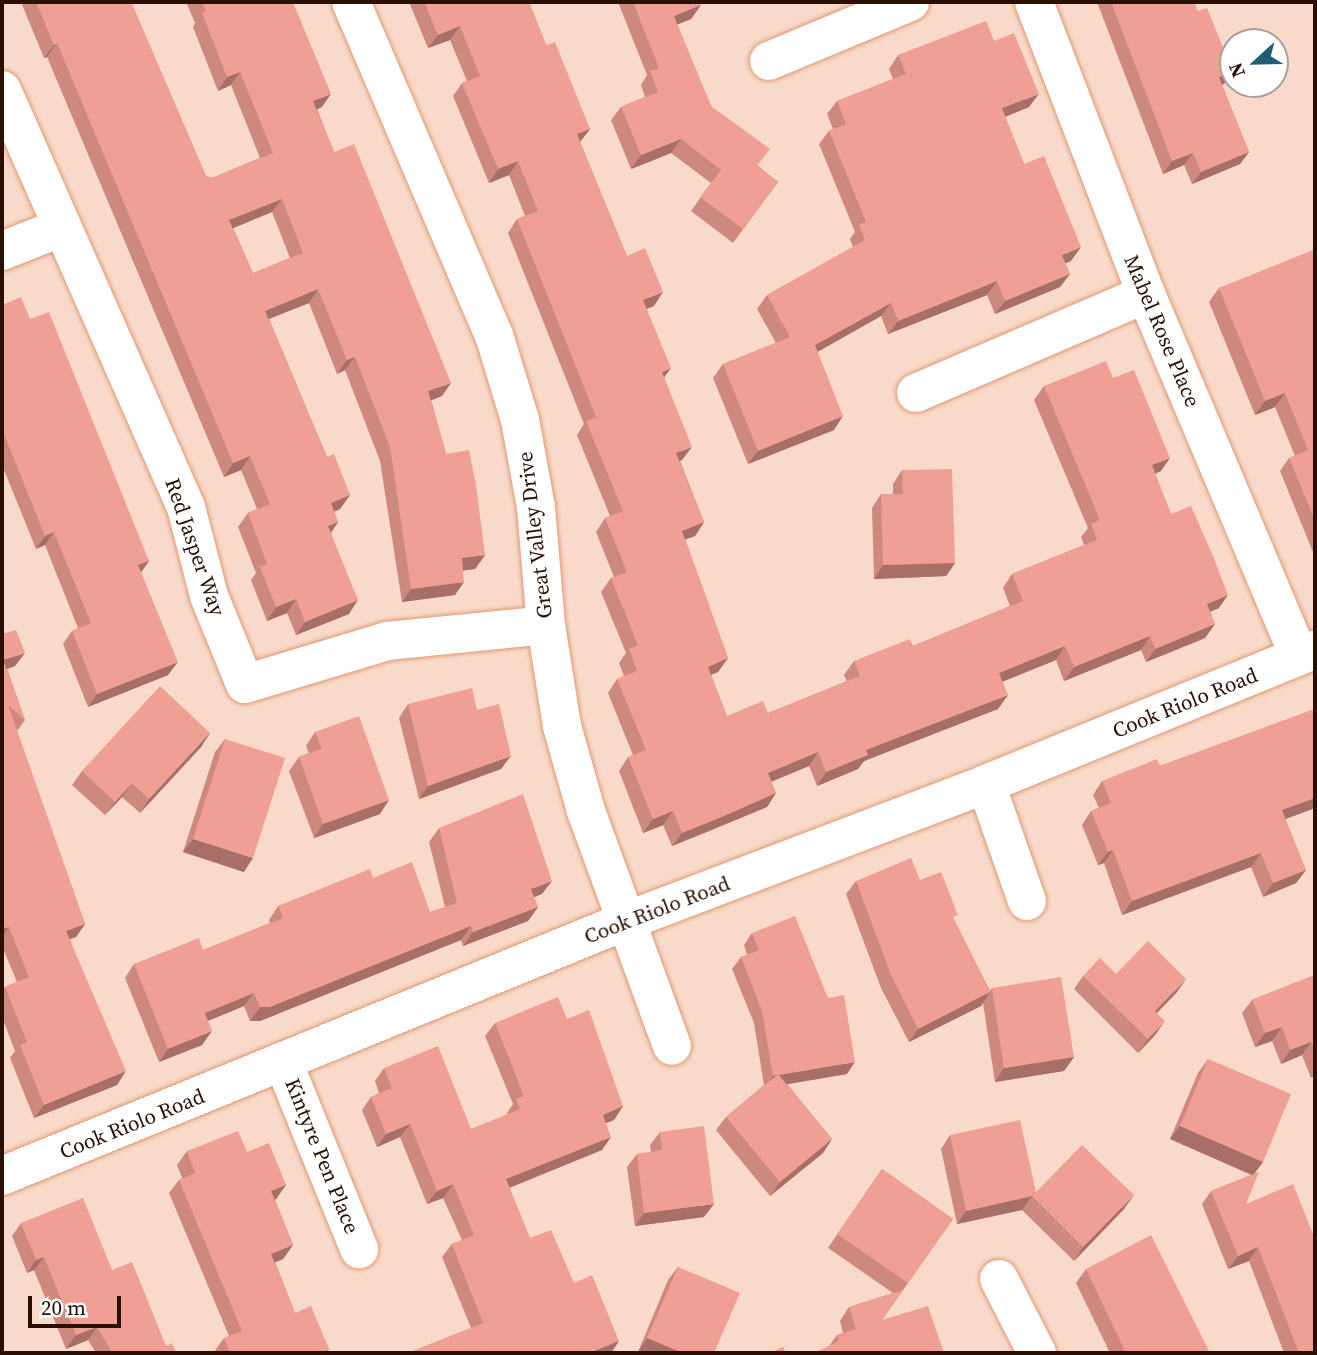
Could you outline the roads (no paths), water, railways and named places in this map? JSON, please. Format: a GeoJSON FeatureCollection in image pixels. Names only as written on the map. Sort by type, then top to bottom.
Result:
{"type":"FeatureCollection","features":[{"type":"Feature","properties":{"kind":"street","name":"Great Valley Drive"},"geometry":{"type":"LineString","coordinates":[[351,2],[494,335],[520,420],[536,507],[546,625],[562,726],[586,811],[672,1046]]}},
{"type":"Feature","properties":{"kind":"street"},"geometry":{"type":"LineString","coordinates":[[769,61],[910,2]]}},
{"type":"Feature","properties":{"kind":"street","name":"Mabel Rose Place"},"geometry":{"type":"LineString","coordinates":[[1034,2],[1146,294],[1307,653]]}},
{"type":"Feature","properties":{"kind":"street","name":"Red Jasper Way"},"geometry":{"type":"LineString","coordinates":[[2,90],[60,228],[186,507],[209,596],[245,684],[387,641],[546,625]]}},
{"type":"Feature","properties":{"kind":"street"},"geometry":{"type":"LineString","coordinates":[[2,251],[60,228]]}},
{"type":"Feature","properties":{"kind":"street"},"geometry":{"type":"LineString","coordinates":[[916,393],[1146,294]]}},
{"type":"Feature","properties":{"kind":"street","name":"Cook Riolo Road"},"geometry":{"type":"LineString","coordinates":[[3,1173],[284,1064],[626,921],[986,784],[1307,653]]}},
{"type":"Feature","properties":{"kind":"street"},"geometry":{"type":"LineString","coordinates":[[986,784],[1027,901]]}},
{"type":"Feature","properties":{"kind":"street","name":"Kintyre Pen Place"},"geometry":{"type":"LineString","coordinates":[[284,1064],[359,1249]]}},
{"type":"Feature","properties":{"kind":"street"},"geometry":{"type":"LineString","coordinates":[[999,1279],[1037,1353]]}}]}
